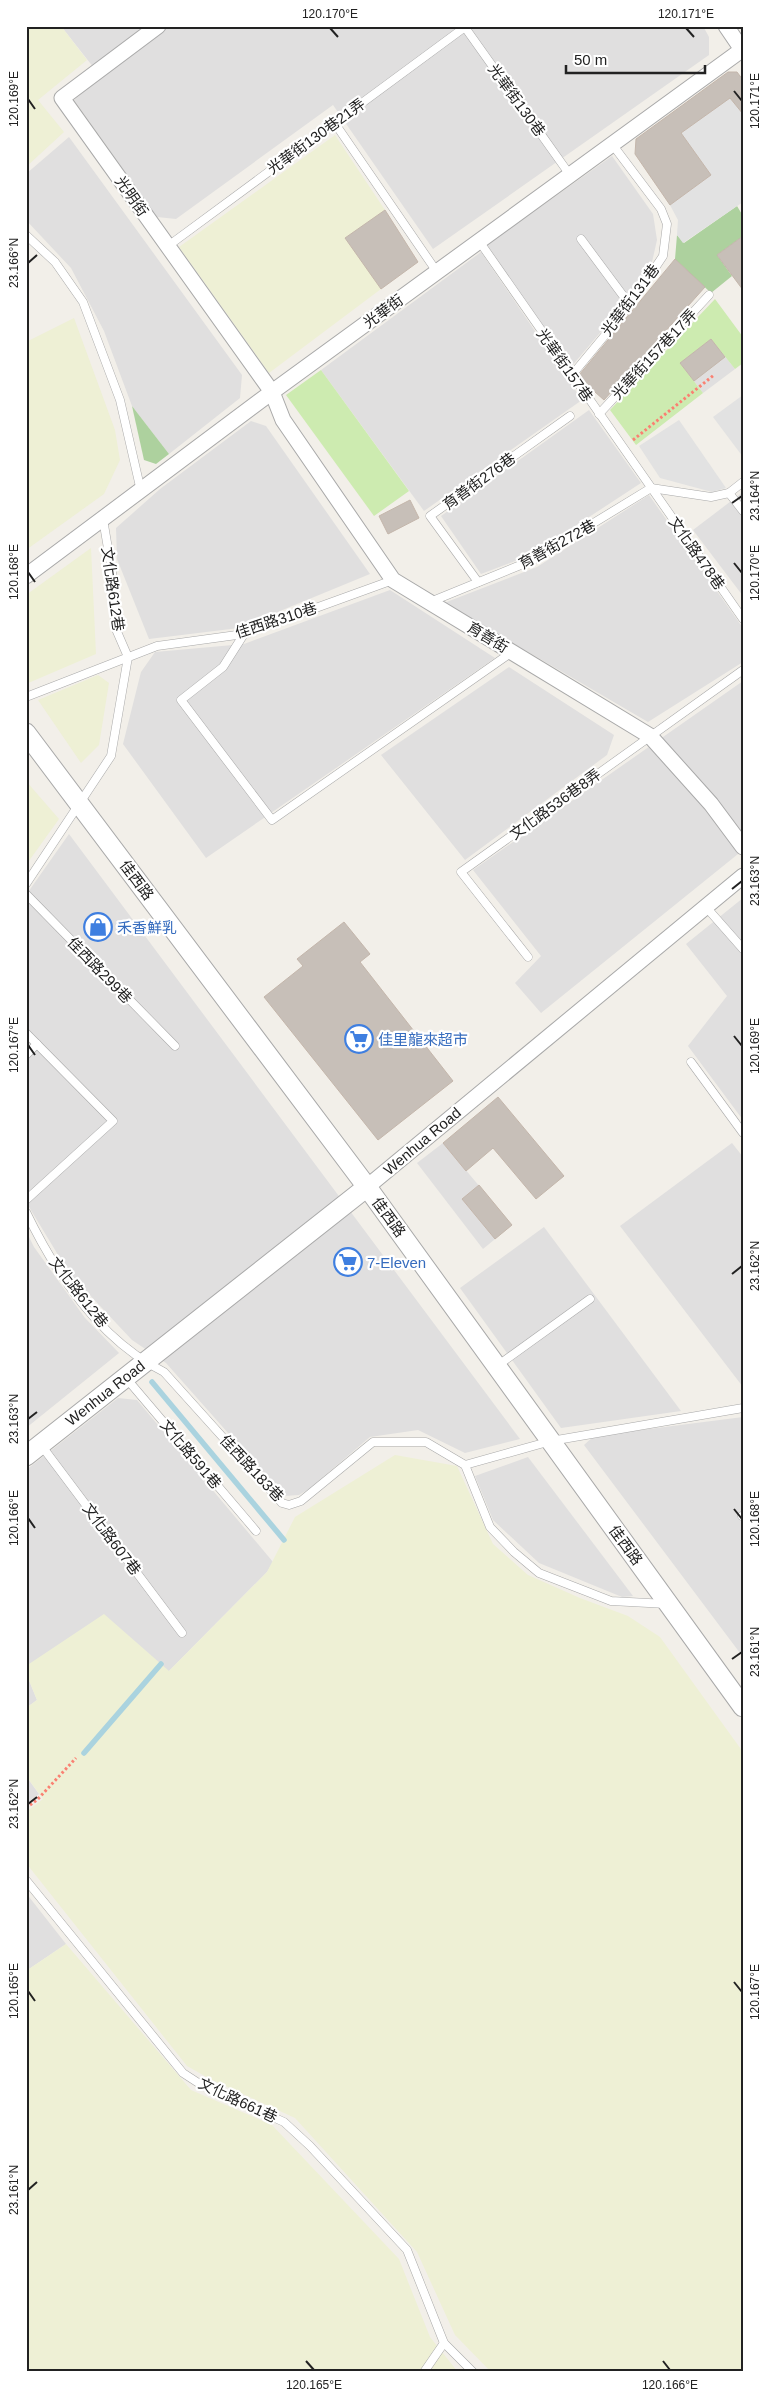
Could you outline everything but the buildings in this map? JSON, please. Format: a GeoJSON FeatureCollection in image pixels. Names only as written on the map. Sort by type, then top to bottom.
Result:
{"type":"FeatureCollection","features":[{"type":"Feature","properties":{"kind":"street","name":"光明街"},"geometry":{"type":"LineString","coordinates":[[158,26],[62,98],[272,392]]}},
{"type":"Feature","properties":{"kind":"street"},"geometry":{"type":"LineString","coordinates":[[726,26],[743,50]]}},
{"type":"Feature","properties":{"kind":"street","name":"光華街"},"geometry":{"type":"LineString","coordinates":[[26,576],[272,392],[743,50]]}},
{"type":"Feature","properties":{"kind":"street","name":"育善街"},"geometry":{"type":"LineString","coordinates":[[272,392],[283,420],[393,580],[650,736],[711,804],[743,847]]}},
{"type":"Feature","properties":{"kind":"street","name":"佳西路"},"geometry":{"type":"LineString","coordinates":[[26,732],[367,1186],[743,1707]]}},
{"type":"Feature","properties":{"kind":"street","name":"Wenhua Road"},"geometry":{"type":"LineString","coordinates":[[34,1450],[367,1186],[743,876]]}},
{"type":"Feature","properties":{"kind":"lane","name":"光華街130巷21弄"},"geometry":{"type":"LineString","coordinates":[[168,246],[465,27]]}},
{"type":"Feature","properties":{"kind":"lane","name":"光華街130巷"},"geometry":{"type":"LineString","coordinates":[[465,27],[570,174]]}},
{"type":"Feature","properties":{"kind":"lane"},"geometry":{"type":"LineString","coordinates":[[334,122],[437,272]]}},
{"type":"Feature","properties":{"kind":"lane","name":"光華街131巷"},"geometry":{"type":"LineString","coordinates":[[572,375],[630,305],[663,256],[667,224],[661,209],[612,144]]}},
{"type":"Feature","properties":{"kind":"lane"},"geometry":{"type":"LineString","coordinates":[[26,235],[55,262],[83,302],[120,400],[141,491]]}},
{"type":"Feature","properties":{"kind":"lane"},"geometry":{"type":"LineString","coordinates":[[581,239],[630,305]]}},
{"type":"Feature","properties":{"kind":"lane","name":"光華街157巷"},"geometry":{"type":"LineString","coordinates":[[479,241],[651,488]]}},
{"type":"Feature","properties":{"kind":"lane","name":"光華街157巷17弄"},"geometry":{"type":"LineString","coordinates":[[599,414],[709,295]]}},
{"type":"Feature","properties":{"kind":"lane","name":"育善街276巷"},"geometry":{"type":"LineString","coordinates":[[478,582],[430,516],[570,416]]}},
{"type":"Feature","properties":{"kind":"lane"},"geometry":{"type":"LineString","coordinates":[[651,488],[711,497],[729,493],[743,482]]}},
{"type":"Feature","properties":{"kind":"lane","name":"育善街272巷"},"geometry":{"type":"LineString","coordinates":[[430,602],[533,560],[651,488]]}},
{"type":"Feature","properties":{"kind":"lane","name":"文化路478巷"},"geometry":{"type":"LineString","coordinates":[[651,488],[743,619]]}},
{"type":"Feature","properties":{"kind":"lane"},"geometry":{"type":"LineString","coordinates":[[729,493],[743,511]]}},
{"type":"Feature","properties":{"kind":"lane","name":"文化路612巷"},"geometry":{"type":"LineString","coordinates":[[103,519],[112,572],[115,627],[128,657]]}},
{"type":"Feature","properties":{"kind":"lane","name":"佳西路310巷"},"geometry":{"type":"LineString","coordinates":[[26,697],[157,646],[244,634],[393,580]]}},
{"type":"Feature","properties":{"kind":"lane"},"geometry":{"type":"LineString","coordinates":[[244,634],[222,667],[181,700],[272,820],[512,652]]}},
{"type":"Feature","properties":{"kind":"lane"},"geometry":{"type":"LineString","coordinates":[[26,884],[111,756],[128,657]]}},
{"type":"Feature","properties":{"kind":"lane","name":"文化路536巷8弄"},"geometry":{"type":"LineString","coordinates":[[528,957],[461,872],[743,670]]}},
{"type":"Feature","properties":{"kind":"lane","name":"佳西路299巷"},"geometry":{"type":"LineString","coordinates":[[26,894],[175,1046]]}},
{"type":"Feature","properties":{"kind":"lane"},"geometry":{"type":"LineString","coordinates":[[706,906],[743,950]]}},
{"type":"Feature","properties":{"kind":"lane"},"geometry":{"type":"LineString","coordinates":[[26,1033],[113,1121],[26,1200]]}},
{"type":"Feature","properties":{"kind":"lane"},"geometry":{"type":"LineString","coordinates":[[26,1055],[37,1044]]}},
{"type":"Feature","properties":{"kind":"lane"},"geometry":{"type":"LineString","coordinates":[[690,1062],[743,1133]]}},
{"type":"Feature","properties":{"kind":"lane","name":"文化路612巷"},"geometry":{"type":"LineString","coordinates":[[26,1212],[41,1242],[68,1283],[125,1348],[145,1362]]}},
{"type":"Feature","properties":{"kind":"lane"},"geometry":{"type":"LineString","coordinates":[[497,1366],[590,1299]]}},
{"type":"Feature","properties":{"kind":"lane","name":"佳西路183巷"},"geometry":{"type":"LineString","coordinates":[[145,1362],[164,1372],[282,1503],[289,1505],[302,1500],[373,1442],[426,1442],[465,1465]]}},
{"type":"Feature","properties":{"kind":"lane","name":"文化路591巷"},"geometry":{"type":"LineString","coordinates":[[126,1377],[256,1531]]}},
{"type":"Feature","properties":{"kind":"lane"},"geometry":{"type":"LineString","coordinates":[[669,1604],[611,1601],[539,1573],[514,1552],[490,1527],[465,1465],[550,1441],[743,1408]]}},
{"type":"Feature","properties":{"kind":"lane","name":"文化路607巷"},"geometry":{"type":"LineString","coordinates":[[34,1450],[182,1633]]}},
{"type":"Feature","properties":{"kind":"lane","name":"文化路661巷"},"geometry":{"type":"LineString","coordinates":[[26,1880],[29,1892],[183,2073],[202,2086],[284,2122],[310,2146],[406,2250],[444,2343],[473,2372]]}},
{"type":"Feature","properties":{"kind":"lane"},"geometry":{"type":"LineString","coordinates":[[424,2372],[444,2343]]}},
{"type":"Feature","properties":{"kind":"path"},"geometry":{"type":"LineString","coordinates":[[623,448],[714,375]]}},
{"type":"Feature","properties":{"kind":"path"},"geometry":{"type":"LineString","coordinates":[[26,1808],[37,1800],[76,1758]]}},
{"type":"Feature","properties":{"kind":"shaded area"},"geometry":{"type":"Polygon","coordinates":[[[61,26],[703,26],[709,37],[709,55],[433,249],[333,105],[176,219],[157,217],[74,100],[101,77],[61,26]]]}},
{"type":"Feature","properties":{"kind":"shaded area"},"geometry":{"type":"Polygon","coordinates":[[[730,98],[743,114],[743,202],[683,243],[677,235],[678,220],[670,205],[711,175],[681,133],[730,98]]]}},
{"type":"Feature","properties":{"kind":"shaded area"},"geometry":{"type":"Polygon","coordinates":[[[69,137],[242,375],[240,398],[169,454],[132,406],[104,331],[71,268],[26,220],[26,174],[69,137]]]}},
{"type":"Feature","properties":{"kind":"shaded area"},"geometry":{"type":"Polygon","coordinates":[[[612,156],[653,214],[657,240],[652,262],[627,301],[571,367],[487,245],[612,156]]]}},
{"type":"Feature","properties":{"kind":"shaded area"},"geometry":{"type":"Polygon","coordinates":[[[481,252],[582,400],[424,511],[321,370],[481,252]]]}},
{"type":"Feature","properties":{"kind":"shaded area"},"geometry":{"type":"Polygon","coordinates":[[[711,339],[735,369],[703,393],[680,363],[711,339]]]}},
{"type":"Feature","properties":{"kind":"shaded area"},"geometry":{"type":"Polygon","coordinates":[[[743,395],[743,457],[713,417],[743,395]]]}},
{"type":"Feature","properties":{"kind":"shaded area"},"geometry":{"type":"Polygon","coordinates":[[[589,410],[641,483],[531,555],[481,574],[441,516],[589,410]]]}},
{"type":"Feature","properties":{"kind":"shaded area"},"geometry":{"type":"Polygon","coordinates":[[[679,420],[726,488],[712,492],[660,478],[639,446],[679,420]]]}},
{"type":"Feature","properties":{"kind":"shaded area"},"geometry":{"type":"Polygon","coordinates":[[[251,421],[266,426],[370,574],[239,628],[149,639],[117,559],[116,528],[160,489],[251,421]]]}},
{"type":"Feature","properties":{"kind":"shaded area"},"geometry":{"type":"Polygon","coordinates":[[[743,492],[743,596],[693,530],[743,492]]]}},
{"type":"Feature","properties":{"kind":"shaded area"},"geometry":{"type":"Polygon","coordinates":[[[649,495],[743,628],[743,662],[648,722],[444,603],[537,567],[649,495]]]}},
{"type":"Feature","properties":{"kind":"shaded area"},"geometry":{"type":"Polygon","coordinates":[[[390,590],[495,658],[206,858],[123,744],[141,672],[155,652],[244,644],[390,590]]]}},
{"type":"Feature","properties":{"kind":"shaded area"},"geometry":{"type":"Polygon","coordinates":[[[509,667],[614,735],[607,755],[465,860],[381,755],[509,667]]]}},
{"type":"Feature","properties":{"kind":"shaded area"},"geometry":{"type":"Polygon","coordinates":[[[743,681],[743,850],[541,1013],[515,983],[541,956],[473,870],[743,681]]]}},
{"type":"Feature","properties":{"kind":"shaded area"},"geometry":{"type":"Polygon","coordinates":[[[69,834],[520,1439],[465,1453],[418,1430],[370,1437],[309,1489],[299,1495],[284,1496],[166,1363],[132,1340],[69,1273],[26,1202],[26,895],[69,834]]]}},
{"type":"Feature","properties":{"kind":"shaded area"},"geometry":{"type":"Polygon","coordinates":[[[743,898],[743,1120],[688,1046],[727,996],[686,944],[743,898]]]}},
{"type":"Feature","properties":{"kind":"shaded area"},"geometry":{"type":"Polygon","coordinates":[[[443,1143],[512,1225],[483,1249],[417,1163],[443,1143]]]}},
{"type":"Feature","properties":{"kind":"shaded area"},"geometry":{"type":"Polygon","coordinates":[[[732,1143],[743,1157],[743,1387],[620,1226],[732,1143]]]}},
{"type":"Feature","properties":{"kind":"shaded area"},"geometry":{"type":"Polygon","coordinates":[[[544,1227],[681,1411],[561,1428],[460,1288],[544,1227]]]}},
{"type":"Feature","properties":{"kind":"shaded area"},"geometry":{"type":"Polygon","coordinates":[[[26,1231],[34,1247],[85,1318],[119,1353],[26,1428],[26,1231]]]}},
{"type":"Feature","properties":{"kind":"shaded area"},"geometry":{"type":"Polygon","coordinates":[[[118,1398],[137,1400],[273,1562],[267,1572],[169,1671],[26,1666],[26,1470],[118,1398]]]}},
{"type":"Feature","properties":{"kind":"shaded area"},"geometry":{"type":"Polygon","coordinates":[[[743,1417],[743,1657],[584,1445],[594,1436],[743,1417]]]}},
{"type":"Feature","properties":{"kind":"shaded area"},"geometry":{"type":"Polygon","coordinates":[[[528,1457],[633,1596],[622,1597],[539,1563],[493,1520],[475,1476],[528,1457]]]}},
{"type":"Feature","properties":{"kind":"shaded area"},"geometry":{"type":"Polygon","coordinates":[[[26,1673],[37,1700],[26,1708],[26,1673]]]}},
{"type":"Feature","properties":{"kind":"shaded area"},"geometry":{"type":"Polygon","coordinates":[[[26,1776],[39,1794],[26,1804],[26,1776]]]}},
{"type":"Feature","properties":{"kind":"shaded area"},"geometry":{"type":"Polygon","coordinates":[[[26,1893],[66,1944],[26,1971],[26,1893]]]}},
{"type":"Feature","properties":{"kind":"green space"},"geometry":{"type":"Polygon","coordinates":[[[26,26],[61,26],[87,60],[38,100],[64,132],[26,167],[26,26]]]}},
{"type":"Feature","properties":{"kind":"green space"},"geometry":{"type":"Polygon","coordinates":[[[335,135],[385,210],[345,238],[381,289],[269,373],[179,247],[335,135]]]}},
{"type":"Feature","properties":{"kind":"green space"},"geometry":{"type":"Polygon","coordinates":[[[737,206],[743,216],[743,236],[717,255],[732,276],[711,293],[675,259],[677,235],[684,243],[737,206]]]}},
{"type":"Feature","properties":{"kind":"green space"},"geometry":{"type":"Polygon","coordinates":[[[715,299],[743,337],[743,363],[735,369],[711,339],[680,363],[703,393],[636,445],[610,410],[715,299]]]}},
{"type":"Feature","properties":{"kind":"green space"},"geometry":{"type":"Polygon","coordinates":[[[74,318],[115,430],[120,460],[104,494],[26,550],[26,342],[74,318]]]}},
{"type":"Feature","properties":{"kind":"green space"},"geometry":{"type":"Polygon","coordinates":[[[321,370],[409,491],[374,516],[286,395],[321,370]]]}},
{"type":"Feature","properties":{"kind":"green space"},"geometry":{"type":"Polygon","coordinates":[[[132,406],[169,454],[156,464],[144,460],[132,406]]]}},
{"type":"Feature","properties":{"kind":"green space"},"geometry":{"type":"Polygon","coordinates":[[[91,548],[96,654],[26,684],[26,595],[91,548]]]}},
{"type":"Feature","properties":{"kind":"green space"},"geometry":{"type":"Polygon","coordinates":[[[98,675],[109,683],[99,745],[81,763],[38,700],[98,675]]]}},
{"type":"Feature","properties":{"kind":"green space"},"geometry":{"type":"Polygon","coordinates":[[[26,781],[59,819],[26,865],[26,781]]]}},
{"type":"Feature","properties":{"kind":"green space"},"geometry":{"type":"Polygon","coordinates":[[[395,1455],[457,1466],[493,1544],[528,1575],[580,1598],[628,1616],[660,1637],[743,1752],[743,2372],[491,2372],[455,2335],[417,2252],[295,2118],[210,2079],[187,2066],[26,1863],[26,1812],[43,1799],[26,1776],[26,1708],[37,1700],[26,1673],[26,1666],[104,1614],[169,1671],[267,1572],[295,1517],[395,1455]]]}},
{"type":"Feature","properties":{"kind":"green space"},"geometry":{"type":"Polygon","coordinates":[[[66,1944],[191,2090],[272,2125],[399,2259],[430,2337],[458,2372],[26,2372],[26,1971],[66,1944]]]}},
{"type":"Feature","properties":{"kind":"waterway"},"geometry":{"type":"LineString","coordinates":[[152,1382],[284,1540]]}},
{"type":"Feature","properties":{"kind":"waterway"},"geometry":{"type":"LineString","coordinates":[[84,1753],[161,1664]]}},
{"type":"Feature","properties":{"kind":"place","name":"禾香鮮乳"},"geometry":{"type":"Point","coordinates":[98,927]}},
{"type":"Feature","properties":{"kind":"place","name":"佳里龍來超市"},"geometry":{"type":"Point","coordinates":[359,1039]}},
{"type":"Feature","properties":{"kind":"place","name":"7-Eleven"},"geometry":{"type":"Point","coordinates":[348,1262]}}]}
